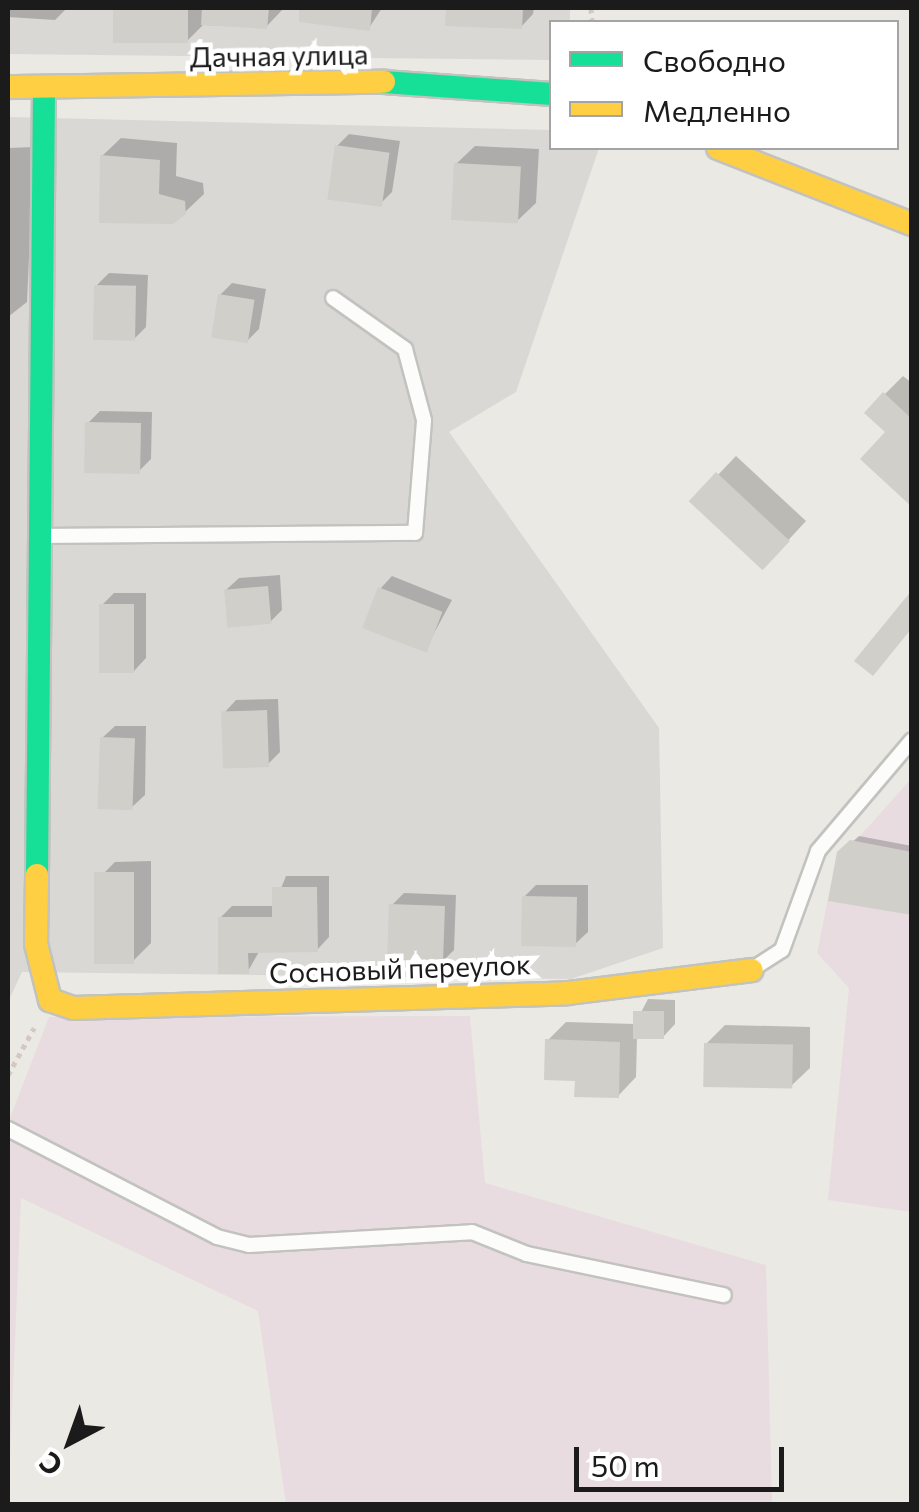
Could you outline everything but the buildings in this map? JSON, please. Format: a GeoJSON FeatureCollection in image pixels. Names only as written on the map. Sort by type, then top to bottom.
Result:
{"type":"FeatureCollection","features":[{"type":"Feature","properties":{"kind":"street","name":"Дачная улица"},"geometry":{"type":"LineString","coordinates":[[8,87],[44,90],[448,81],[549,94]]}},
{"type":"Feature","properties":{"kind":"street"},"geometry":{"type":"LineString","coordinates":[[44,90],[43,536],[36,944],[50,1000]]}},
{"type":"Feature","properties":{"kind":"street"},"geometry":{"type":"LineString","coordinates":[[723,150],[912,224]]}},
{"type":"Feature","properties":{"kind":"street","name":"Сосновый переулок"},"geometry":{"type":"LineString","coordinates":[[50,1000],[74,1008],[568,993],[752,970]]}},
{"type":"Feature","properties":{"kind":"lane"},"geometry":{"type":"LineString","coordinates":[[43,536],[416,533],[424,420],[405,349],[332,298]]}},
{"type":"Feature","properties":{"kind":"lane"},"geometry":{"type":"LineString","coordinates":[[752,970],[782,950],[818,851],[912,740]]}},
{"type":"Feature","properties":{"kind":"lane"},"geometry":{"type":"LineString","coordinates":[[8,1129],[217,1237],[249,1245],[472,1232],[527,1254],[724,1295]]}},
{"type":"Feature","properties":{"kind":"path"},"geometry":{"type":"LineString","coordinates":[[8,1075],[50,1000]]}},
{"type":"Feature","properties":{"kind":"shaded area"},"geometry":{"type":"Polygon","coordinates":[[[8,8],[570,8],[570,20],[549,20],[549,60],[8,54],[8,8]]]}},
{"type":"Feature","properties":{"kind":"shaded area"},"geometry":{"type":"Polygon","coordinates":[[[8,117],[549,130],[549,150],[598,150],[516,392],[449,432],[659,728],[663,948],[571,979],[22,972],[8,1002],[8,117]]]}},
{"type":"Feature","properties":{"kind":"shaded area"},"geometry":{"type":"Polygon","coordinates":[[[911,779],[911,1212],[828,1200],[849,988],[817,953],[835,864],[911,779]]]}},
{"type":"Feature","properties":{"kind":"shaded area"},"geometry":{"type":"Polygon","coordinates":[[[470,1016],[485,1183],[766,1265],[772,1504],[286,1504],[258,1311],[21,1198],[8,1504],[8,1123],[49,1017],[470,1016]]]}},
{"type":"Feature","properties":{"kind":"traffic: fast"},"geometry":{"type":"LineString","coordinates":[[384,82],[549,94]]}},
{"type":"Feature","properties":{"kind":"traffic: fast"},"geometry":{"type":"LineString","coordinates":[[37,875],[44,90]]}},
{"type":"Feature","properties":{"kind":"traffic: slow"},"geometry":{"type":"LineString","coordinates":[[8,87],[384,82]]}},
{"type":"Feature","properties":{"kind":"traffic: slow"},"geometry":{"type":"LineString","coordinates":[[723,150],[912,224]]}},
{"type":"Feature","properties":{"kind":"traffic: slow"},"geometry":{"type":"LineString","coordinates":[[37,875],[36,944],[50,1000],[73,1008],[568,993],[752,970]]}}]}
